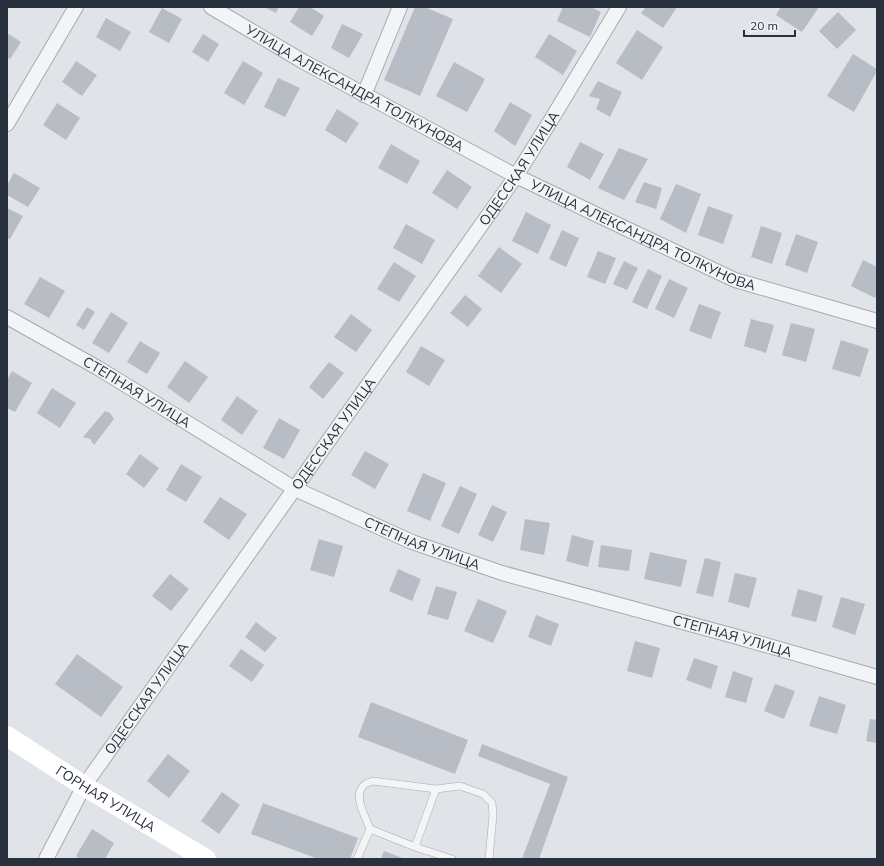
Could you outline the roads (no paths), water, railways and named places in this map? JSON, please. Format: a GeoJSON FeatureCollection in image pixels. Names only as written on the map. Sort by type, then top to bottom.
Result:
{"type":"FeatureCollection","features":[{"type":"Feature","properties":{"kind":"street"},"geometry":{"type":"LineString","coordinates":[[7,124],[76,7]]}},
{"type":"Feature","properties":{"kind":"street","name":"УЛИЦА АЛЕКСАНДРА ТОЛКУНОВА"},"geometry":{"type":"LineString","coordinates":[[211,7],[304,62],[516,176],[735,280],[877,321]]}},
{"type":"Feature","properties":{"kind":"street"},"geometry":{"type":"LineString","coordinates":[[364,95],[400,7]]}},
{"type":"Feature","properties":{"kind":"street","name":"ОДЕССКАЯ УЛИЦА"},"geometry":{"type":"LineString","coordinates":[[46,859],[84,786],[516,176],[552,120],[619,7]]}},
{"type":"Feature","properties":{"kind":"street","name":"СТЕПНАЯ УЛИЦА"},"geometry":{"type":"LineString","coordinates":[[7,317],[98,368],[295,489],[412,542],[502,573],[734,636],[877,677]]}},
{"type":"Feature","properties":{"kind":"street","name":"ГОРНАЯ УЛИЦА"},"geometry":{"type":"LineString","coordinates":[[7,736],[84,786],[206,859]]}},
{"type":"Feature","properties":{"kind":"lane"},"geometry":{"type":"LineString","coordinates":[[357,859],[370,829],[359,802],[359,794],[363,785],[373,781],[436,789],[460,786],[483,794],[492,803],[493,815],[489,859]]}},
{"type":"Feature","properties":{"kind":"lane"},"geometry":{"type":"LineString","coordinates":[[415,847],[436,789]]}},
{"type":"Feature","properties":{"kind":"lane"},"geometry":{"type":"LineString","coordinates":[[370,829],[415,847],[452,859]]}}]}
